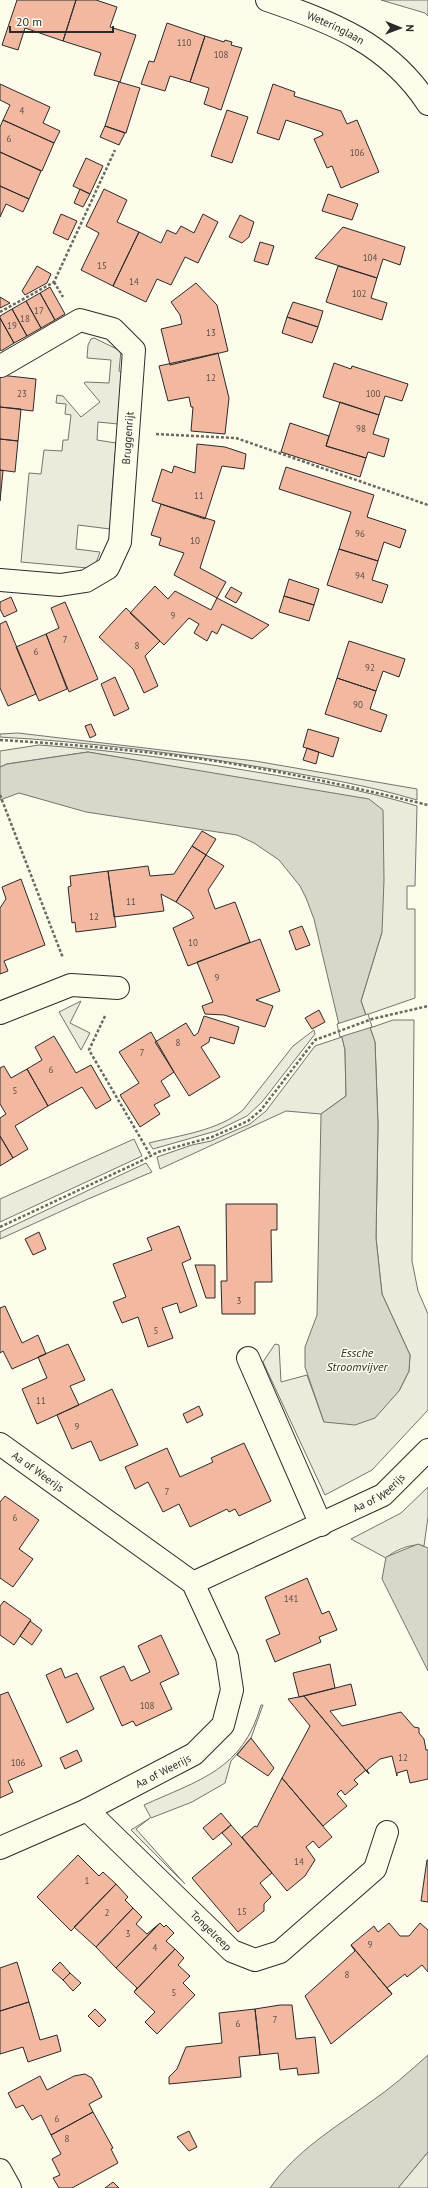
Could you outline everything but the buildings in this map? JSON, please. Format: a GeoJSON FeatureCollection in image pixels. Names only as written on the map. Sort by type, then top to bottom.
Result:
{"type":"FeatureCollection","features":[{"type":"Feature","properties":{"kind":"street","name":"Weteringlaan"},"geometry":{"type":"LineString","coordinates":[[267,0],[342,28],[399,68],[428,104]]}},
{"type":"Feature","properties":{"kind":"street","name":"Bruggenrijt"},"geometry":{"type":"LineString","coordinates":[[0,580],[60,585],[86,581],[108,568],[120,542],[134,350],[113,329],[80,320],[1,366]]}},
{"type":"Feature","properties":{"kind":"street"},"geometry":{"type":"LineString","coordinates":[[0,1013],[71,985],[118,988]]}},
{"type":"Feature","properties":{"kind":"street"},"geometry":{"type":"LineString","coordinates":[[248,1358],[321,1525]]}},
{"type":"Feature","properties":{"kind":"street","name":"Aa of Weerijs"},"geometry":{"type":"LineString","coordinates":[[0,1444],[193,1583],[227,1657],[232,1690],[224,1725],[194,1754],[87,1810],[0,1848]]}},
{"type":"Feature","properties":{"kind":"street","name":"Aa of Weerijs"},"geometry":{"type":"LineString","coordinates":[[193,1583],[383,1495],[428,1450]]}},
{"type":"Feature","properties":{"kind":"street","name":"Tongelreep"},"geometry":{"type":"LineString","coordinates":[[87,1810],[232,1951],[255,1960],[280,1952],[374,1869],[387,1832]]}},
{"type":"Feature","properties":{"kind":"street"},"geometry":{"type":"LineString","coordinates":[[0,2170],[10,2188]]}},
{"type":"Feature","properties":{"kind":"path"},"geometry":{"type":"LineString","coordinates":[[0,312],[54,282],[114,150]]}},
{"type":"Feature","properties":{"kind":"path"},"geometry":{"type":"LineString","coordinates":[[128,433],[236,438],[428,505]]}},
{"type":"Feature","properties":{"kind":"path"},"geometry":{"type":"LineString","coordinates":[[0,740],[104,747],[203,760],[304,776],[383,793],[428,805]]}},
{"type":"Feature","properties":{"kind":"path"},"geometry":{"type":"LineString","coordinates":[[0,795],[62,954],[71,985]]}},
{"type":"Feature","properties":{"kind":"path"},"geometry":{"type":"LineString","coordinates":[[118,988],[89,1050],[151,1156]]}},
{"type":"Feature","properties":{"kind":"path"},"geometry":{"type":"LineString","coordinates":[[0,1227],[158,1152],[212,1136],[248,1121],[261,1110],[315,1040],[372,1019],[428,1006]]}},
{"type":"Feature","properties":{"kind":"shaded area"},"geometry":{"type":"Polygon","coordinates":[[[381,0],[428,0],[428,16],[425,13],[381,0]]]}},
{"type":"Feature","properties":{"kind":"shaded area"},"geometry":{"type":"Polygon","coordinates":[[[94,338],[121,351],[119,371],[123,373],[118,424],[98,422],[97,440],[116,443],[111,506],[114,509],[110,529],[78,525],[76,549],[100,552],[96,563],[88,568],[21,562],[29,473],[41,474],[44,450],[62,451],[63,440],[68,440],[71,415],[65,414],[66,404],[56,403],[57,395],[63,396],[81,417],[100,402],[84,383],[109,383],[111,360],[87,358],[88,345],[91,339],[94,338]]]}},
{"type":"Feature","properties":{"kind":"shaded area"},"geometry":{"type":"Polygon","coordinates":[[[18,733],[255,761],[417,789],[417,800],[342,782],[266,768],[100,745],[0,737],[0,734],[18,733]]]}},
{"type":"Feature","properties":{"kind":"shaded area"},"geometry":{"type":"Polygon","coordinates":[[[39,745],[121,753],[229,768],[337,786],[417,806],[415,886],[407,886],[407,909],[415,909],[415,998],[366,1015],[361,1001],[382,932],[226,776],[88,752],[7,764],[0,767],[0,751],[39,745]]]}},
{"type":"Feature","properties":{"kind":"shaded area"},"geometry":{"type":"Polygon","coordinates":[[[81,1001],[70,1023],[90,1033],[81,1050],[59,1012],[81,1001]]]}},
{"type":"Feature","properties":{"kind":"shaded area"},"geometry":{"type":"Polygon","coordinates":[[[393,1020],[414,1020],[412,1261],[418,1291],[428,1314],[428,1410],[372,1470],[325,1495],[263,1362],[275,1344],[279,1345],[281,1382],[307,1375],[324,1422],[399,1391],[409,1371],[410,1355],[382,1294],[376,1238],[378,1125],[375,1042],[370,1028],[393,1020]]]}},
{"type":"Feature","properties":{"kind":"shaded area"},"geometry":{"type":"Polygon","coordinates":[[[314,1030],[315,1034],[262,1102],[247,1116],[216,1131],[153,1149],[149,1143],[210,1128],[233,1117],[243,1110],[293,1046],[314,1030]]]}},
{"type":"Feature","properties":{"kind":"shaded area"},"geometry":{"type":"Polygon","coordinates":[[[342,1037],[345,1050],[346,1096],[321,1114],[286,1111],[160,1169],[157,1157],[192,1145],[211,1141],[250,1124],[266,1111],[315,1046],[342,1037]]]}},
{"type":"Feature","properties":{"kind":"shaded area"},"geometry":{"type":"Polygon","coordinates":[[[134,1139],[142,1156],[0,1222],[0,1199],[134,1139]]]}},
{"type":"Feature","properties":{"kind":"shaded area"},"geometry":{"type":"Polygon","coordinates":[[[146,1163],[152,1172],[0,1239],[0,1232],[146,1163]]]}},
{"type":"Feature","properties":{"kind":"shaded area"},"geometry":{"type":"Polygon","coordinates":[[[428,1487],[428,1517],[424,1546],[409,1546],[386,1558],[351,1539],[401,1513],[428,1487]]]}},
{"type":"Feature","properties":{"kind":"shaded area"},"geometry":{"type":"Polygon","coordinates":[[[261,1705],[263,1705],[251,1738],[231,1761],[225,1783],[192,1802],[151,1818],[144,1805],[200,1780],[231,1759],[243,1745],[253,1727],[261,1705]]]}},
{"type":"Feature","properties":{"kind":"shaded area"},"geometry":{"type":"Polygon","coordinates":[[[150,1818],[136,1829],[185,1884],[131,1830],[150,1818]]]}},
{"type":"Feature","properties":{"kind":"shaded area"},"geometry":{"type":"Polygon","coordinates":[[[428,2152],[428,2188],[398,2188],[428,2152]]]}},
{"type":"Feature","properties":{"kind":"water","name":"Essche Stroomvijver"},"geometry":{"type":"Polygon","coordinates":[[[88,752],[369,799],[383,810],[384,880],[382,932],[361,1001],[375,1042],[378,1124],[376,1238],[382,1294],[410,1355],[409,1371],[399,1391],[375,1418],[355,1425],[324,1422],[305,1367],[305,1347],[317,1315],[321,1114],[346,1096],[345,1050],[314,919],[306,898],[300,886],[279,860],[254,843],[237,835],[86,812],[19,793],[0,800],[0,767],[7,764],[88,752]]]}},
{"type":"Feature","properties":{"kind":"water"},"geometry":{"type":"Polygon","coordinates":[[[418,1544],[428,1548],[428,1671],[382,1579],[386,1557],[418,1544]]]}},
{"type":"Feature","properties":{"kind":"water"},"geometry":{"type":"Polygon","coordinates":[[[428,2055],[428,2152],[398,2188],[270,2188],[291,2163],[316,2141],[384,2092],[428,2055]]]}},
{"type":"Feature","properties":{"kind":"pier"},"geometry":{"type":"Polygon","coordinates":[[[368,1014],[372,1027],[340,1037],[337,1024],[368,1014]]]}}]}
